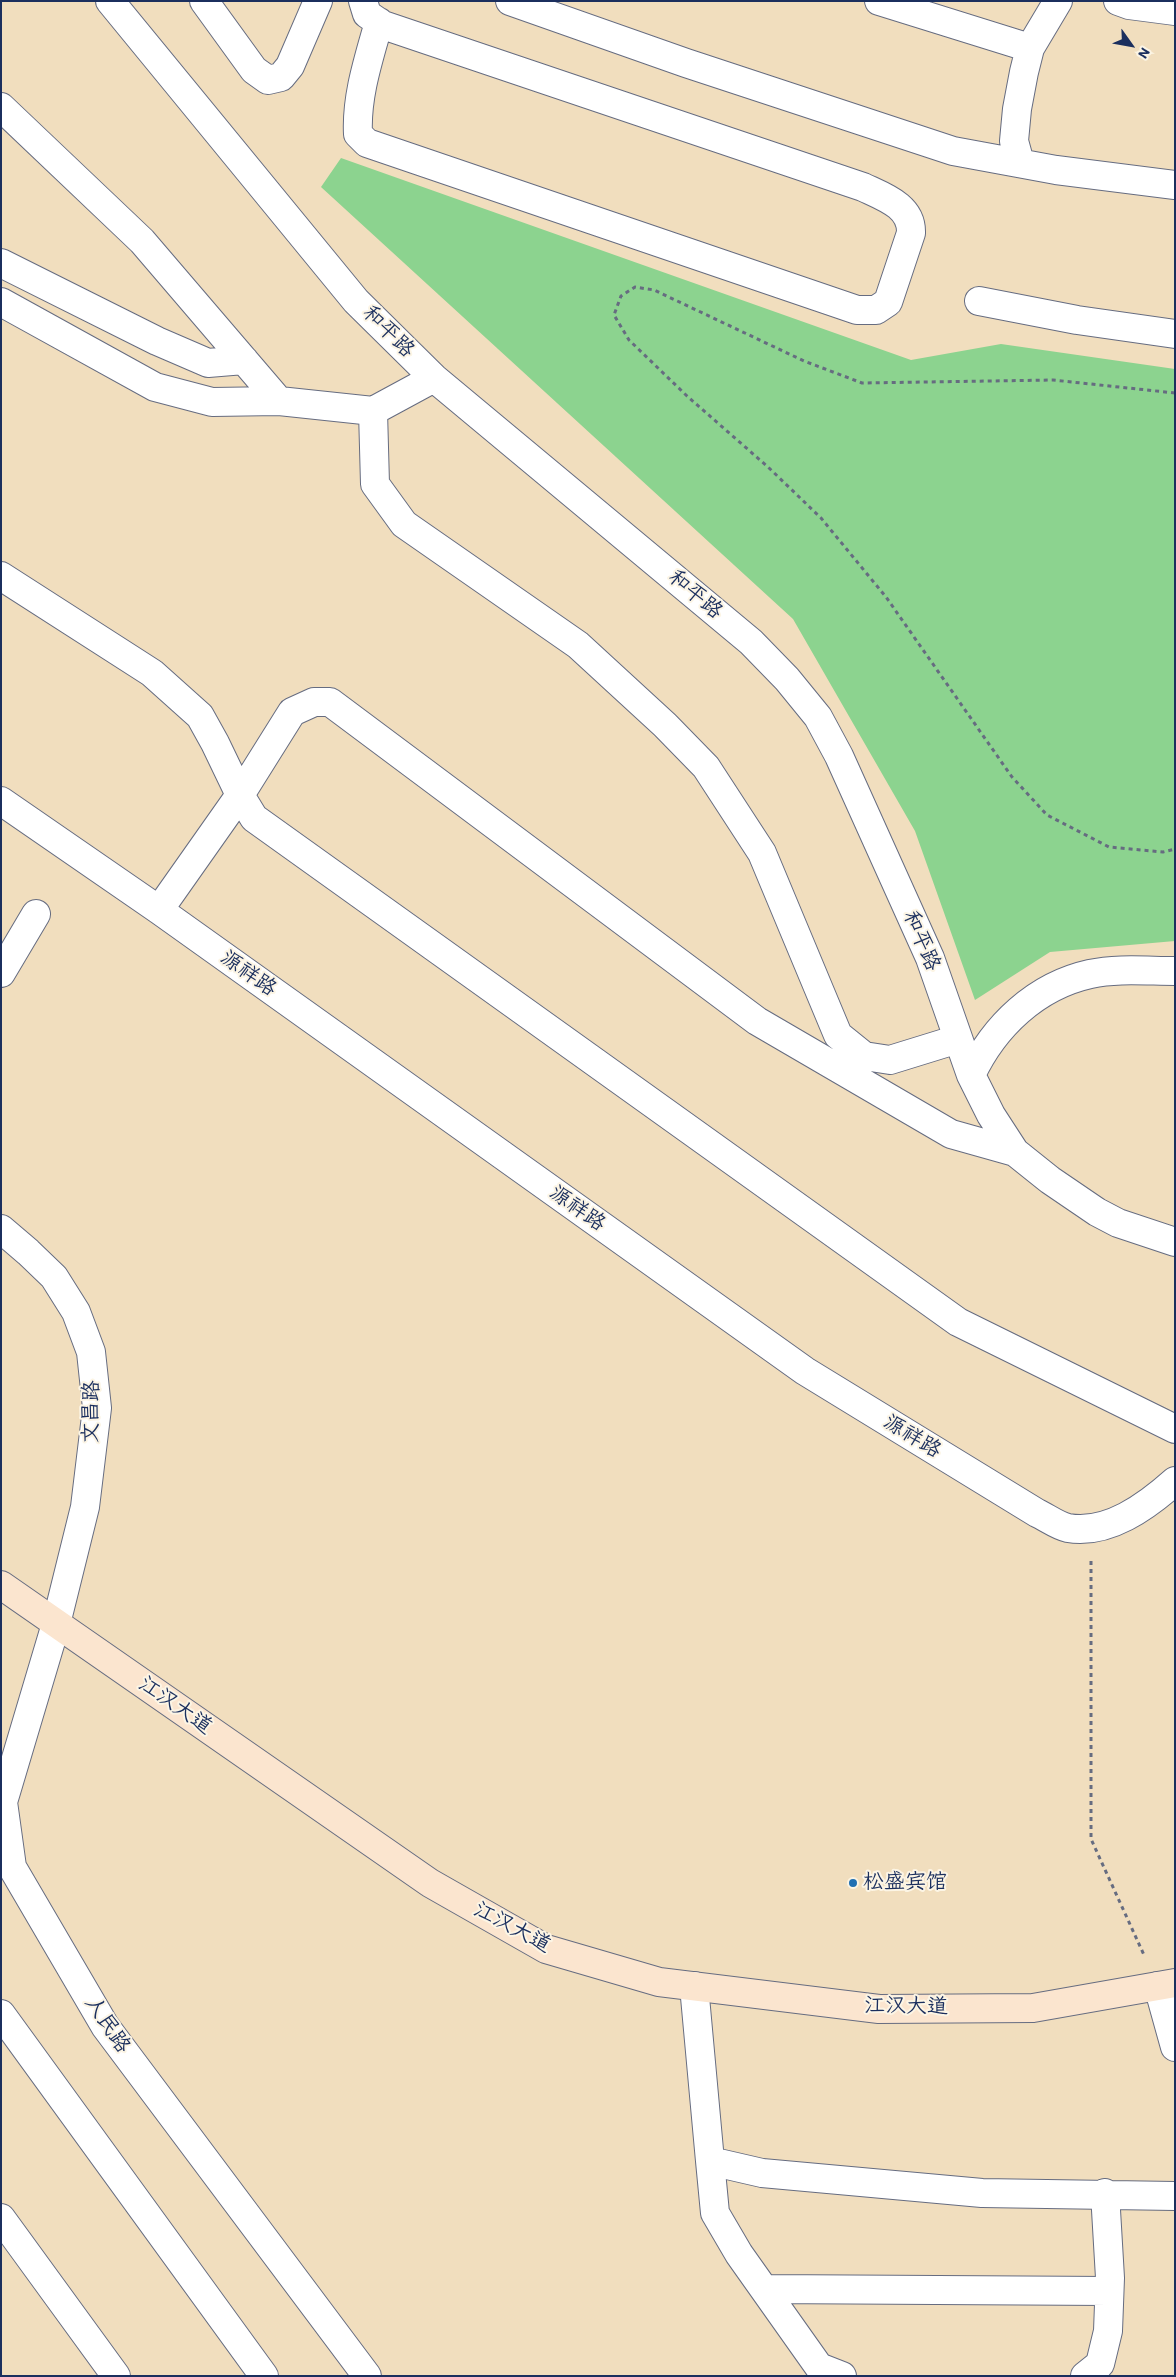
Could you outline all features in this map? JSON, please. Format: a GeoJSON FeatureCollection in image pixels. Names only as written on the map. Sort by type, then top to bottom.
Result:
{"type":"FeatureCollection","features":[{"type":"Feature","properties":{"kind":"main road","name":"江汉大道"},"geometry":{"type":"LineString","coordinates":[[1,1585],[430,1884],[546,1949],[659,1982],[879,2009],[1033,2008],[1166,1984]]}},
{"type":"Feature","properties":{"kind":"street","name":"和平路"},"geometry":{"type":"LineString","coordinates":[[110,1],[356,300],[434,378],[751,642],[787,679],[818,717],[839,756],[930,958],[971,1075],[991,1114],[1016,1152],[1050,1180],[1097,1212],[1118,1223],[1175,1242]]}},
{"type":"Feature","properties":{"kind":"street"},"geometry":{"type":"LineString","coordinates":[[204,1],[254,70],[268,80],[281,77],[290,66],[318,1]]}},
{"type":"Feature","properties":{"kind":"street"},"geometry":{"type":"LineString","coordinates":[[510,1],[686,63],[953,151],[1101,176],[1175,185]]}},
{"type":"Feature","properties":{"kind":"street"},"geometry":{"type":"LineString","coordinates":[[880,1],[1030,48]]}},
{"type":"Feature","properties":{"kind":"street"},"geometry":{"type":"LineString","coordinates":[[1020,163],[1014,141],[1017,109],[1030,48],[1058,1]]}},
{"type":"Feature","properties":{"kind":"street"},"geometry":{"type":"LineString","coordinates":[[1118,1],[1129,5],[1175,11]]}},
{"type":"Feature","properties":{"kind":"street"},"geometry":{"type":"LineString","coordinates":[[371,12],[863,187],[886,198],[901,207],[912,222],[912,233],[888,302],[876,310],[857,310],[367,143],[358,134],[358,125],[371,12]]}},
{"type":"Feature","properties":{"kind":"street"},"geometry":{"type":"LineString","coordinates":[[1,107],[142,241],[279,401]]}},
{"type":"Feature","properties":{"kind":"street"},"geometry":{"type":"LineString","coordinates":[[1,263],[157,341],[208,363],[244,360]]}},
{"type":"Feature","properties":{"kind":"street"},"geometry":{"type":"LineString","coordinates":[[979,301],[1077,320],[1175,334]]}},
{"type":"Feature","properties":{"kind":"street"},"geometry":{"type":"LineString","coordinates":[[1,302],[155,387],[212,402],[279,401],[372,410],[434,378]]}},
{"type":"Feature","properties":{"kind":"street"},"geometry":{"type":"LineString","coordinates":[[372,410],[375,484],[404,524],[578,645],[665,725],[706,767],[762,853],[838,1035],[864,1056],[890,1060],[958,1039]]}},
{"type":"Feature","properties":{"kind":"street"},"geometry":{"type":"LineString","coordinates":[[1,576],[152,673],[200,716],[240,795],[254,818],[958,1322],[1175,1430]]}},
{"type":"Feature","properties":{"kind":"street"},"geometry":{"type":"LineString","coordinates":[[159,910],[240,795],[292,712],[314,702],[330,702],[757,1021],[951,1134],[1016,1152]]}},
{"type":"Feature","properties":{"kind":"street","name":"源祥路"},"geometry":{"type":"LineString","coordinates":[[1,801],[159,910],[805,1371],[1036,1513],[1067,1528],[1091,1528],[1125,1518],[1175,1481]]}},
{"type":"Feature","properties":{"kind":"street"},"geometry":{"type":"LineString","coordinates":[[1,973],[36,914]]}},
{"type":"Feature","properties":{"kind":"street"},"geometry":{"type":"LineString","coordinates":[[971,1075],[980,1056],[1001,1027],[1018,1011],[1040,996],[1090,974],[1126,971],[1175,971]]}},
{"type":"Feature","properties":{"kind":"street","name":"文昌路"},"geometry":{"type":"LineString","coordinates":[[1,1229],[54,1278],[76,1312],[91,1352],[97,1408],[85,1507],[56,1624]]}},
{"type":"Feature","properties":{"kind":"street","name":"人民路"},"geometry":{"type":"LineString","coordinates":[[56,1624],[3,1802],[12,1867],[105,2026],[367,2376]]}},
{"type":"Feature","properties":{"kind":"street"},"geometry":{"type":"LineString","coordinates":[[1166,1984],[1175,2047]]}},
{"type":"Feature","properties":{"kind":"street"},"geometry":{"type":"LineString","coordinates":[[694,1986],[715,2213],[739,2254],[819,2367],[842,2376]]}},
{"type":"Feature","properties":{"kind":"street"},"geometry":{"type":"LineString","coordinates":[[1,2014],[264,2376]]}},
{"type":"Feature","properties":{"kind":"street"},"geometry":{"type":"LineString","coordinates":[[710,2161],[762,2173],[982,2193],[1105,2193],[1175,2196]]}},
{"type":"Feature","properties":{"kind":"street"},"geometry":{"type":"LineString","coordinates":[[1085,2376],[1100,2364],[1108,2331],[1109,2290],[1105,2193]]}},
{"type":"Feature","properties":{"kind":"street"},"geometry":{"type":"LineString","coordinates":[[1,2218],[116,2376]]}},
{"type":"Feature","properties":{"kind":"street"},"geometry":{"type":"LineString","coordinates":[[764,2289],[1109,2290]]}},
{"type":"Feature","properties":{"kind":"path"},"geometry":{"type":"LineString","coordinates":[[1175,392],[1053,380],[862,383],[804,361],[654,290],[635,287],[622,296],[614,315],[629,340],[687,396],[768,466],[821,518],[886,597],[1012,777],[1048,815],[1109,847],[1163,852],[1175,849]]}},
{"type":"Feature","properties":{"kind":"path"},"geometry":{"type":"LineString","coordinates":[[1091,1528],[1091,1839],[1166,1984]]}},
{"type":"Feature","properties":{"kind":"green space"},"geometry":{"type":"Polygon","coordinates":[[[341,158],[911,360],[1001,344],[1175,369],[1175,941],[1050,952],[975,1000],[915,831],[793,619],[321,187],[341,158]]]}},
{"type":"Feature","properties":{"kind":"place","name":"松盛宾馆"},"geometry":{"type":"Point","coordinates":[853,1883]}}]}
